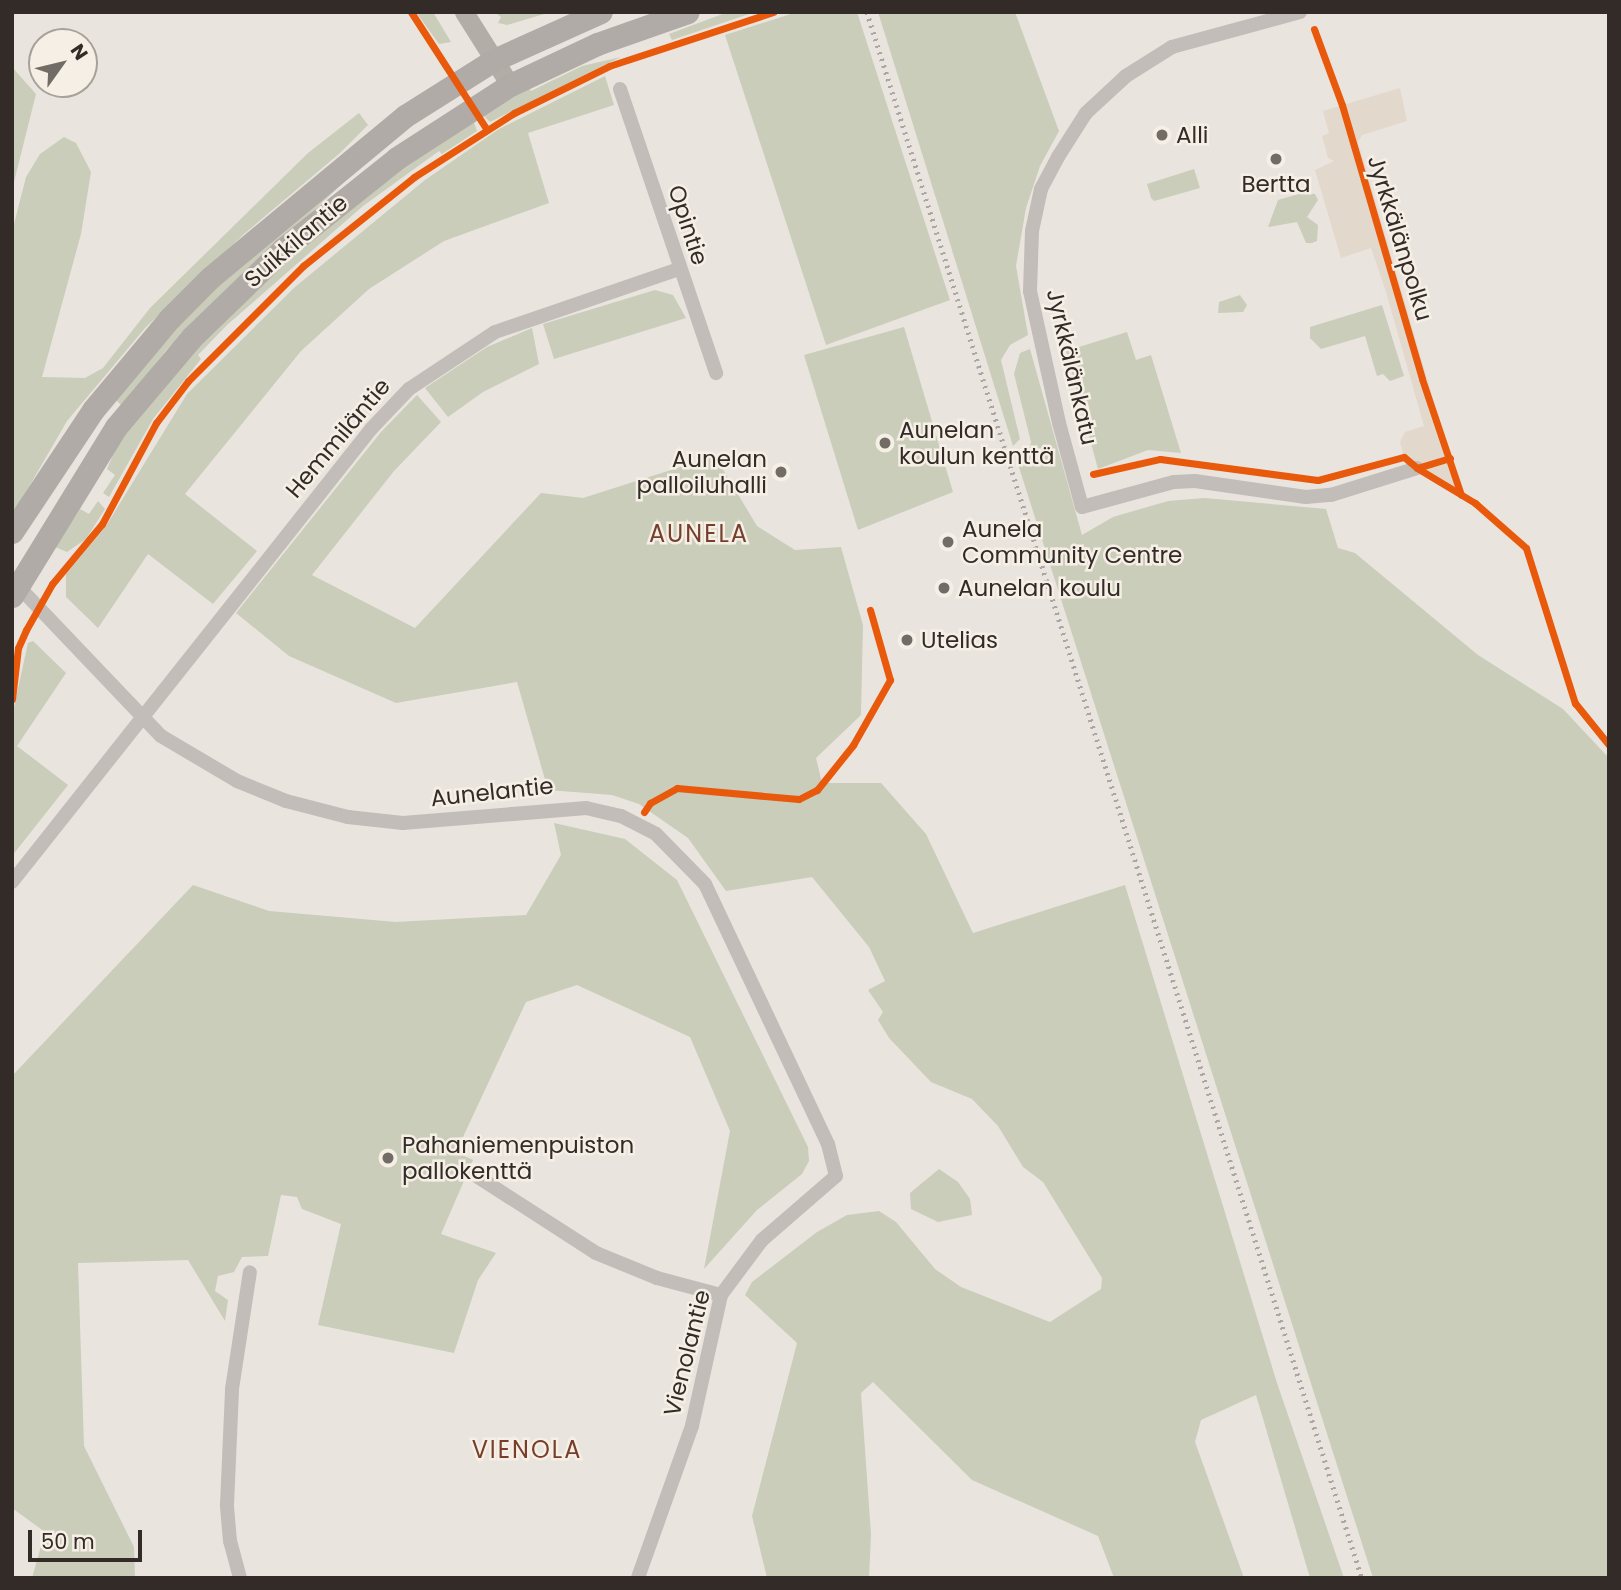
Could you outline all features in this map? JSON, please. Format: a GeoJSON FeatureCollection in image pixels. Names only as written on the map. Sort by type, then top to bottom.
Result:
{"type":"FeatureCollection","features":[{"type":"Feature","properties":{"kind":"main road","name":"Suikkilantie"},"geometry":{"type":"LineString","coordinates":[[12,532],[93,410],[211,276],[404,116],[494,60],[601,12]]}},
{"type":"Feature","properties":{"kind":"main road","name":"Suikkilantie"},"geometry":{"type":"LineString","coordinates":[[14,587],[97,453],[192,337],[283,249],[372,176],[510,85],[597,44],[688,12]]}},
{"type":"Feature","properties":{"kind":"street"},"geometry":{"type":"LineString","coordinates":[[464,12],[510,85]]}},
{"type":"Feature","properties":{"kind":"street","name":"Jyrkkälänkatu"},"geometry":{"type":"LineString","coordinates":[[1300,12],[1172,47],[1126,76],[1086,113],[1041,189],[1032,231],[1030,291],[1082,507],[1174,482],[1195,481],[1306,497],[1331,495],[1418,468]]}},
{"type":"Feature","properties":{"kind":"street","name":"Opintie"},"geometry":{"type":"LineString","coordinates":[[620,89],[716,373]]}},
{"type":"Feature","properties":{"kind":"street","name":"Hemmiläntie"},"geometry":{"type":"LineString","coordinates":[[12,882],[371,429],[409,389],[495,332],[679,269]]}},
{"type":"Feature","properties":{"kind":"street","name":"Aunelantie"},"geometry":{"type":"LineString","coordinates":[[14,587],[161,736],[210,768],[286,801],[348,817],[441,822],[534,809],[586,808],[621,816],[656,834],[687,861],[715,900],[828,1144],[836,1176]]}},
{"type":"Feature","properties":{"kind":"street"},"geometry":{"type":"LineString","coordinates":[[475,1175],[596,1253],[657,1278],[721,1295]]}},
{"type":"Feature","properties":{"kind":"street","name":"Vienolantie"},"geometry":{"type":"LineString","coordinates":[[638,1578],[692,1426],[721,1295],[762,1240],[836,1176]]}},
{"type":"Feature","properties":{"kind":"street"},"geometry":{"type":"LineString","coordinates":[[240,1578],[230,1541],[228,1492],[232,1389],[250,1272]]}},
{"type":"Feature","properties":{"kind":"green space"},"geometry":{"type":"Polygon","coordinates":[[[416,12],[433,12],[451,42],[439,44],[416,12]]]}},
{"type":"Feature","properties":{"kind":"green space"},"geometry":{"type":"Polygon","coordinates":[[[495,12],[551,12],[507,25],[498,23],[501,17],[495,12]]]}},
{"type":"Feature","properties":{"kind":"green space"},"geometry":{"type":"Polygon","coordinates":[[[728,12],[755,12],[672,40],[669,34],[728,12]]]}},
{"type":"Feature","properties":{"kind":"green space"},"geometry":{"type":"Polygon","coordinates":[[[797,12],[857,12],[950,300],[826,345],[725,35],[797,12]]]}},
{"type":"Feature","properties":{"kind":"green space"},"geometry":{"type":"Polygon","coordinates":[[[878,12],[1015,12],[1059,131],[1040,166],[1026,208],[1016,266],[1028,335],[1010,345],[1001,360],[1020,439],[1013,446],[878,12]]]}},
{"type":"Feature","properties":{"kind":"green space"},"geometry":{"type":"Polygon","coordinates":[[[621,57],[490,122],[483,115],[528,86],[531,91],[582,66],[621,57]]]}},
{"type":"Feature","properties":{"kind":"green space"},"geometry":{"type":"Polygon","coordinates":[[[12,67],[28,85],[28,98],[35,98],[12,190],[12,67]]]}},
{"type":"Feature","properties":{"kind":"green space"},"geometry":{"type":"Polygon","coordinates":[[[605,76],[614,105],[528,133],[549,203],[444,241],[369,289],[301,351],[185,494],[257,551],[213,604],[148,554],[98,628],[66,597],[66,574],[106,526],[187,394],[295,287],[425,180],[499,129],[605,76]]]}},
{"type":"Feature","properties":{"kind":"green space"},"geometry":{"type":"Polygon","coordinates":[[[359,113],[368,125],[340,153],[244,234],[146,327],[67,421],[12,516],[12,232],[26,177],[40,154],[64,137],[76,143],[91,172],[81,234],[42,377],[85,378],[103,368],[150,308],[308,153],[359,113]]]}},
{"type":"Feature","properties":{"kind":"green space"},"geometry":{"type":"Polygon","coordinates":[[[472,117],[477,131],[442,154],[439,151],[363,206],[227,325],[198,355],[201,359],[153,419],[109,497],[103,493],[115,475],[107,469],[122,434],[193,349],[268,275],[358,199],[472,117]]]}},
{"type":"Feature","properties":{"kind":"green space"},"geometry":{"type":"Polygon","coordinates":[[[361,166],[167,349],[122,406],[116,400],[124,383],[210,289],[361,166]]]}},
{"type":"Feature","properties":{"kind":"green space"},"geometry":{"type":"Polygon","coordinates":[[[1194,169],[1200,188],[1154,201],[1151,198],[1147,184],[1194,169]]]}},
{"type":"Feature","properties":{"kind":"green space"},"geometry":{"type":"Polygon","coordinates":[[[1302,193],[1315,194],[1318,200],[1307,217],[1318,225],[1317,241],[1312,243],[1306,243],[1297,222],[1268,227],[1278,200],[1302,193]]]}},
{"type":"Feature","properties":{"kind":"green space"},"geometry":{"type":"Polygon","coordinates":[[[655,290],[673,295],[686,318],[554,359],[543,324],[655,290]]]}},
{"type":"Feature","properties":{"kind":"green space"},"geometry":{"type":"Polygon","coordinates":[[[1240,295],[1247,305],[1243,312],[1218,313],[1219,302],[1240,295]]]}},
{"type":"Feature","properties":{"kind":"green space"},"geometry":{"type":"Polygon","coordinates":[[[1382,305],[1404,376],[1390,381],[1383,374],[1377,376],[1365,336],[1321,349],[1310,338],[1310,327],[1382,305]]]}},
{"type":"Feature","properties":{"kind":"green space","name":"Aunelan koulun kenttä"},"geometry":{"type":"Polygon","coordinates":[[[904,327],[953,492],[858,530],[804,355],[904,327]]]}},
{"type":"Feature","properties":{"kind":"green space"},"geometry":{"type":"Polygon","coordinates":[[[532,328],[539,364],[483,392],[448,417],[425,388],[487,347],[532,328]]]}},
{"type":"Feature","properties":{"kind":"green space"},"geometry":{"type":"Polygon","coordinates":[[[1127,332],[1136,360],[1151,355],[1181,453],[1148,450],[1098,469],[1066,351],[1127,332]]]}},
{"type":"Feature","properties":{"kind":"green space"},"geometry":{"type":"Polygon","coordinates":[[[1030,349],[1082,535],[1113,517],[1168,501],[1205,498],[1326,509],[1338,548],[1355,553],[1478,655],[1563,709],[1609,758],[1609,1578],[1373,1578],[1017,461],[1029,451],[1031,442],[1014,374],[1020,353],[1030,349]]]}},
{"type":"Feature","properties":{"kind":"green space"},"geometry":{"type":"Polygon","coordinates":[[[417,395],[441,422],[394,471],[312,575],[415,628],[541,493],[583,498],[715,456],[757,526],[795,550],[841,547],[863,625],[861,715],[816,758],[822,783],[881,783],[926,834],[973,933],[1125,885],[1277,1383],[1344,1578],[1310,1578],[1256,1395],[1201,1420],[1195,1442],[1244,1578],[1114,1578],[1098,1536],[972,1480],[873,1382],[861,1393],[871,1534],[869,1578],[767,1578],[752,1516],[797,1343],[745,1295],[752,1282],[817,1232],[847,1215],[879,1211],[896,1222],[935,1269],[961,1287],[1050,1322],[1101,1289],[1102,1278],[1043,1182],[1023,1167],[998,1126],[972,1099],[931,1082],[889,1038],[878,1020],[883,1012],[868,990],[885,981],[869,947],[812,877],[726,891],[688,838],[639,804],[612,795],[548,790],[517,682],[396,703],[289,656],[236,613],[381,432],[417,395]]]}},
{"type":"Feature","properties":{"kind":"green space"},"geometry":{"type":"Polygon","coordinates":[[[98,501],[105,509],[86,539],[67,552],[55,547],[80,509],[89,514],[98,501]]]}},
{"type":"Feature","properties":{"kind":"green space"},"geometry":{"type":"Polygon","coordinates":[[[33,641],[66,673],[17,746],[68,785],[12,856],[12,716],[28,643],[33,641]]]}},
{"type":"Feature","properties":{"kind":"green space"},"geometry":{"type":"Polygon","coordinates":[[[554,823],[625,839],[677,880],[808,1147],[809,1161],[802,1174],[757,1210],[704,1269],[730,1131],[690,1037],[577,985],[526,1002],[456,1152],[473,1160],[441,1234],[496,1253],[478,1280],[454,1353],[318,1325],[341,1224],[302,1209],[297,1197],[281,1195],[268,1256],[242,1257],[234,1272],[218,1276],[215,1291],[228,1300],[225,1321],[188,1260],[78,1263],[84,1446],[134,1547],[135,1578],[32,1578],[45,1532],[12,1508],[12,1076],[193,885],[269,911],[396,922],[526,915],[561,855],[554,823]]]}},
{"type":"Feature","properties":{"kind":"green space"},"geometry":{"type":"Polygon","coordinates":[[[939,1169],[958,1182],[970,1199],[972,1215],[938,1222],[911,1209],[910,1193],[939,1169]]]}},
{"type":"Feature","properties":{"kind":"shaded area"},"geometry":{"type":"Polygon","coordinates":[[[1400,88],[1407,121],[1362,135],[1358,142],[1461,495],[1404,457],[1400,442],[1405,432],[1424,426],[1386,292],[1371,248],[1341,258],[1315,170],[1334,161],[1328,158],[1322,136],[1329,133],[1323,111],[1400,88]]]}},
{"type":"Feature","properties":{"kind":"railway"},"geometry":{"type":"LineString","coordinates":[[867,12],[1362,1578]]}},
{"type":"Feature","properties":{"kind":"cycle path"},"geometry":{"type":"LineString","coordinates":[[411,12],[487,130]]}},
{"type":"Feature","properties":{"kind":"cycle path"},"geometry":{"type":"LineString","coordinates":[[12,699],[18,648],[26,630],[52,584],[102,524],[156,423],[188,381],[303,266],[414,177],[514,113],[609,66],[773,12]]}},
{"type":"Feature","properties":{"kind":"cycle path","name":"Jyrkkälänpolku"},"geometry":{"type":"LineString","coordinates":[[1314,29],[1342,105],[1422,379],[1461,495]]}},
{"type":"Feature","properties":{"kind":"cycle path"},"geometry":{"type":"LineString","coordinates":[[1093,474],[1160,459],[1318,480],[1404,457],[1417,468]]}},
{"type":"Feature","properties":{"kind":"cycle path"},"geometry":{"type":"LineString","coordinates":[[1450,458],[1417,468],[1475,503],[1526,548],[1575,703],[1609,745]]}},
{"type":"Feature","properties":{"kind":"cycle path"},"geometry":{"type":"LineString","coordinates":[[644,812],[650,803],[677,788],[799,799],[817,790],[853,745],[890,680],[870,610]]}},
{"type":"Feature","properties":{"kind":"place","name":"Alli"},"geometry":{"type":"Point","coordinates":[1162,135]}},
{"type":"Feature","properties":{"kind":"place","name":"Bertta"},"geometry":{"type":"Point","coordinates":[1276,159]}},
{"type":"Feature","properties":{"kind":"place","name":"Aunelan koulun kenttä"},"geometry":{"type":"Point","coordinates":[885,443]}},
{"type":"Feature","properties":{"kind":"place","name":"Aunelan palloiluhalli"},"geometry":{"type":"Point","coordinates":[781,472]}},
{"type":"Feature","properties":{"kind":"place","name":"Aunela Community Centre"},"geometry":{"type":"Point","coordinates":[948,542]}},
{"type":"Feature","properties":{"kind":"place","name":"Aunelan koulu"},"geometry":{"type":"Point","coordinates":[944,588]}},
{"type":"Feature","properties":{"kind":"place","name":"Utelias"},"geometry":{"type":"Point","coordinates":[907,640]}},
{"type":"Feature","properties":{"kind":"place","name":"Pahaniemenpuiston pallokenttä"},"geometry":{"type":"Point","coordinates":[388,1158]}},
{"type":"Feature","properties":{"kind":"district","name":"AUNELA"},"geometry":{"type":"Point","coordinates":[699,534]}},
{"type":"Feature","properties":{"kind":"district","name":"VIENOLA"},"geometry":{"type":"Point","coordinates":[527,1450]}}]}
